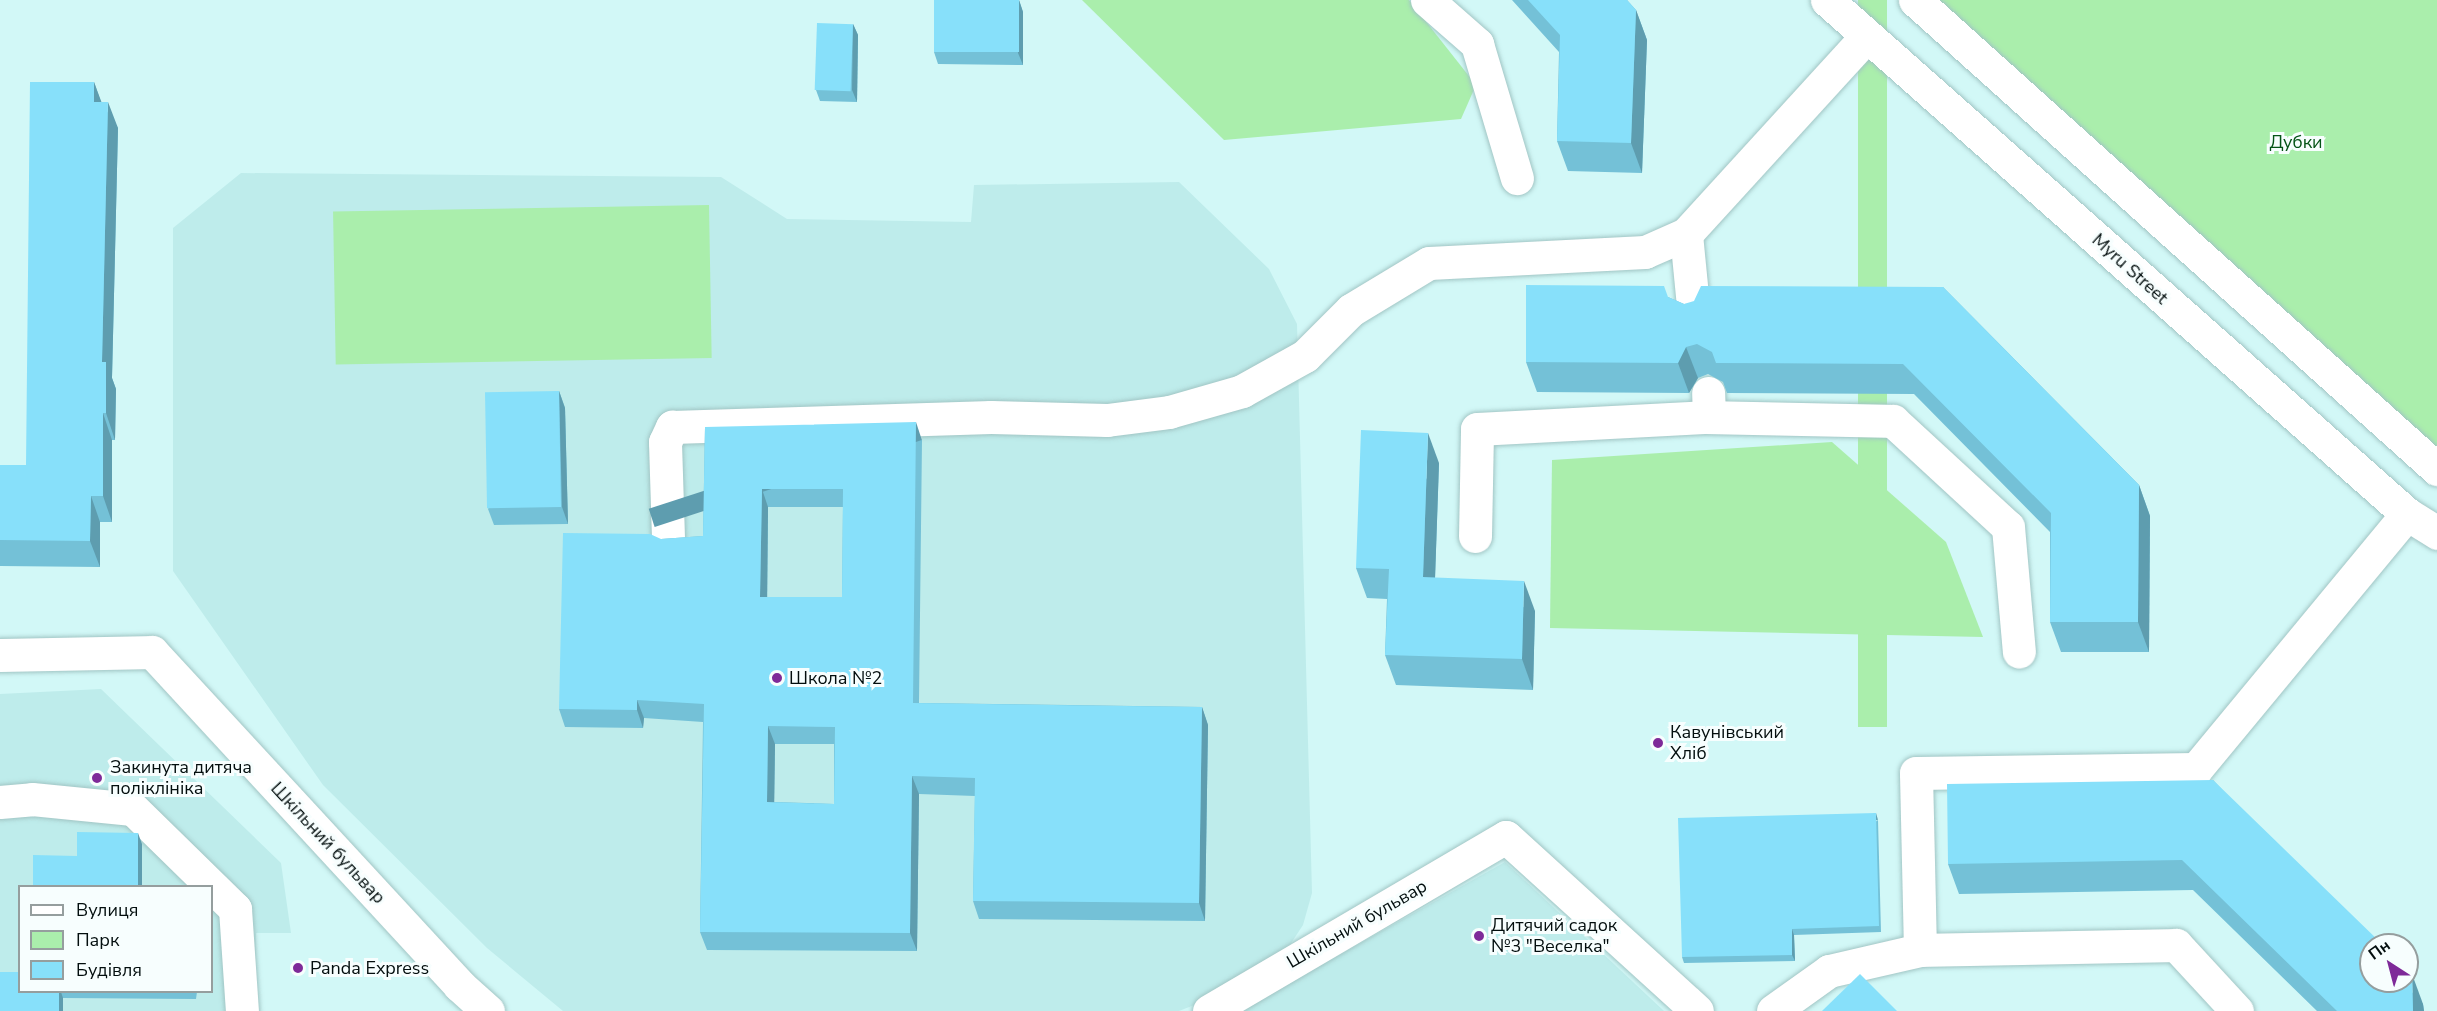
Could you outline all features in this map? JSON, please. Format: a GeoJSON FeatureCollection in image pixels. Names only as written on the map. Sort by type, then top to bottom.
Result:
{"type":"FeatureCollection","features":[{"type":"Feature","properties":{"kind":"street"},"geometry":{"type":"LineString","coordinates":[[1427,0],[1477,44],[1517,178]]}},
{"type":"Feature","properties":{"kind":"street","name":"Myru Street"},"geometry":{"type":"LineString","coordinates":[[1827,0],[2407,514],[2437,533]]}},
{"type":"Feature","properties":{"kind":"street"},"geometry":{"type":"LineString","coordinates":[[1915,0],[2437,469]]}},
{"type":"Feature","properties":{"kind":"street"},"geometry":{"type":"LineString","coordinates":[[668,538],[665,442],[672,427],[980,417],[1107,420],[1169,412],[1242,391],[1305,356],[1351,310],[1429,263],[1645,252],[1686,234],[1867,36]]}},
{"type":"Feature","properties":{"kind":"street"},"geometry":{"type":"LineString","coordinates":[[1686,234],[1694,316]]}},
{"type":"Feature","properties":{"kind":"street"},"geometry":{"type":"LineString","coordinates":[[1475,536],[1477,429],[1709,405],[1893,421],[2008,527],[2019,652]]}},
{"type":"Feature","properties":{"kind":"street"},"geometry":{"type":"LineString","coordinates":[[1920,950],[1916,773],[2196,769],[2407,514]]}},
{"type":"Feature","properties":{"kind":"street","name":"Шкільний бульвар"},"geometry":{"type":"LineString","coordinates":[[0,656],[152,652],[459,985],[488,1011]]}},
{"type":"Feature","properties":{"kind":"street"},"geometry":{"type":"LineString","coordinates":[[0,802],[32,799],[134,808],[211,885]]}},
{"type":"Feature","properties":{"kind":"street","name":"Шкільний бульвар"},"geometry":{"type":"LineString","coordinates":[[1209,1011],[1506,837],[1697,1011]]}},
{"type":"Feature","properties":{"kind":"street"},"geometry":{"type":"LineString","coordinates":[[213,887],[235,909],[242,1011]]}},
{"type":"Feature","properties":{"kind":"street"},"geometry":{"type":"LineString","coordinates":[[1773,1011],[1829,971],[1920,950],[2176,945],[2237,1011]]}},
{"type":"Feature","properties":{"kind":"shaded area","name":"Школа №2"},"geometry":{"type":"Polygon","coordinates":[[[241,173],[721,177],[787,219],[971,222],[974,185],[1179,182],[1269,269],[1297,324],[1312,893],[1303,925],[1280,960],[1207,1000],[1179,1011],[563,1011],[487,948],[323,785],[173,571],[173,228],[241,173]]]}},
{"type":"Feature","properties":{"kind":"shaded area","name":"Закинута дитяча поліклініка"},"geometry":{"type":"Polygon","coordinates":[[[101,689],[281,863],[291,933],[256,933],[255,1011],[0,1011],[0,694],[101,689]]]}},
{"type":"Feature","properties":{"kind":"shaded area","name":"Дитячий садок №3 \"Веселка\""},"geometry":{"type":"Polygon","coordinates":[[[1505,862],[1664,1011],[1239,1011],[1505,862]]]}},
{"type":"Feature","properties":{"kind":"green space"},"geometry":{"type":"Polygon","coordinates":[[[1082,0],[1409,0],[1476,85],[1461,119],[1224,140],[1082,0]]]}},
{"type":"Feature","properties":{"kind":"green space"},"geometry":{"type":"Polygon","coordinates":[[[1858,0],[1887,0],[1887,727],[1858,727],[1858,0]]]}},
{"type":"Feature","properties":{"kind":"green space","name":"Дубки"},"geometry":{"type":"Polygon","coordinates":[[[1926,0],[2437,0],[2437,449],[1926,0]]]}},
{"type":"Feature","properties":{"kind":"green space"},"geometry":{"type":"Polygon","coordinates":[[[709,205],[712,358],[336,365],[333,212],[709,205]]]}},
{"type":"Feature","properties":{"kind":"green space"},"geometry":{"type":"Polygon","coordinates":[[[1832,442],[1946,542],[1983,637],[1550,628],[1552,460],[1832,442]]]}},
{"type":"Feature","properties":{"kind":"building"},"geometry":{"type":"Polygon","coordinates":[[[934,0],[1019,0],[1019,52],[934,52],[934,0]]]}},
{"type":"Feature","properties":{"kind":"building"},"geometry":{"type":"Polygon","coordinates":[[[1528,0],[1627,0],[1636,10],[1631,143],[1557,141],[1560,35],[1528,0]]]}},
{"type":"Feature","properties":{"kind":"building"},"geometry":{"type":"Polygon","coordinates":[[[817,23],[853,24],[851,91],[815,90],[817,23]]]}},
{"type":"Feature","properties":{"kind":"building"},"geometry":{"type":"Polygon","coordinates":[[[30,82],[94,82],[94,102],[108,102],[102,362],[106,362],[106,413],[103,413],[103,496],[91,496],[90,541],[0,540],[0,465],[26,465],[30,82]]]}},
{"type":"Feature","properties":{"kind":"building"},"geometry":{"type":"Polygon","coordinates":[[[1526,285],[1664,286],[1668,297],[1684,304],[1694,301],[1701,286],[1943,287],[2139,485],[2138,622],[2050,622],[2051,513],[1903,364],[1716,363],[1712,352],[1697,344],[1686,347],[1678,363],[1526,362],[1526,285]]]}},
{"type":"Feature","properties":{"kind":"building"},"geometry":{"type":"Polygon","coordinates":[[[559,391],[561,507],[487,508],[485,392],[559,391]]]}},
{"type":"Feature","properties":{"kind":"building"},"geometry":{"type":"Polygon","coordinates":[[[916,422],[913,703],[1202,707],[1199,903],[973,901],[975,778],[912,776],[910,933],[700,932],[704,704],[637,700],[637,710],[559,709],[563,533],[650,534],[661,539],[703,536],[705,427],[916,422]],[[762,489],[760,597],[842,597],[843,489],[762,489]],[[768,726],[767,802],[834,804],[835,727],[768,726]]]}},
{"type":"Feature","properties":{"kind":"building"},"geometry":{"type":"Polygon","coordinates":[[[1361,430],[1428,433],[1423,577],[1524,581],[1522,659],[1385,655],[1389,569],[1356,568],[1361,430]]]}},
{"type":"Feature","properties":{"kind":"building"},"geometry":{"type":"Polygon","coordinates":[[[2213,780],[2371,933],[2359,933],[2359,993],[2413,993],[2413,1011],[2337,1011],[2182,860],[1948,864],[1947,784],[2213,780]]]}},
{"type":"Feature","properties":{"kind":"building"},"geometry":{"type":"Polygon","coordinates":[[[1876,813],[1879,926],[1792,929],[1792,955],[1682,957],[1678,818],[1876,813]]]}},
{"type":"Feature","properties":{"kind":"building"},"geometry":{"type":"Polygon","coordinates":[[[77,832],[138,833],[138,885],[33,885],[33,855],[77,856],[77,832]]]}},
{"type":"Feature","properties":{"kind":"building"},"geometry":{"type":"Polygon","coordinates":[[[0,972],[18,972],[18,993],[59,993],[59,1011],[0,1011],[0,972]]]}},
{"type":"Feature","properties":{"kind":"building"},"geometry":{"type":"Polygon","coordinates":[[[1860,974],[1897,1011],[1822,1011],[1860,974]]]}},
{"type":"Feature","properties":{"kind":"place","name":"Школа №2"},"geometry":{"type":"Point","coordinates":[777,678]}},
{"type":"Feature","properties":{"kind":"place","name":"Кавунівський Хліб"},"geometry":{"type":"Point","coordinates":[1658,743]}},
{"type":"Feature","properties":{"kind":"place","name":"Закинута дитяча поліклініка"},"geometry":{"type":"Point","coordinates":[97,778]}},
{"type":"Feature","properties":{"kind":"place","name":"Дитячий садок №3 \"Веселка\""},"geometry":{"type":"Point","coordinates":[1479,936]}},
{"type":"Feature","properties":{"kind":"place","name":"Panda Express"},"geometry":{"type":"Point","coordinates":[298,968]}}]}
